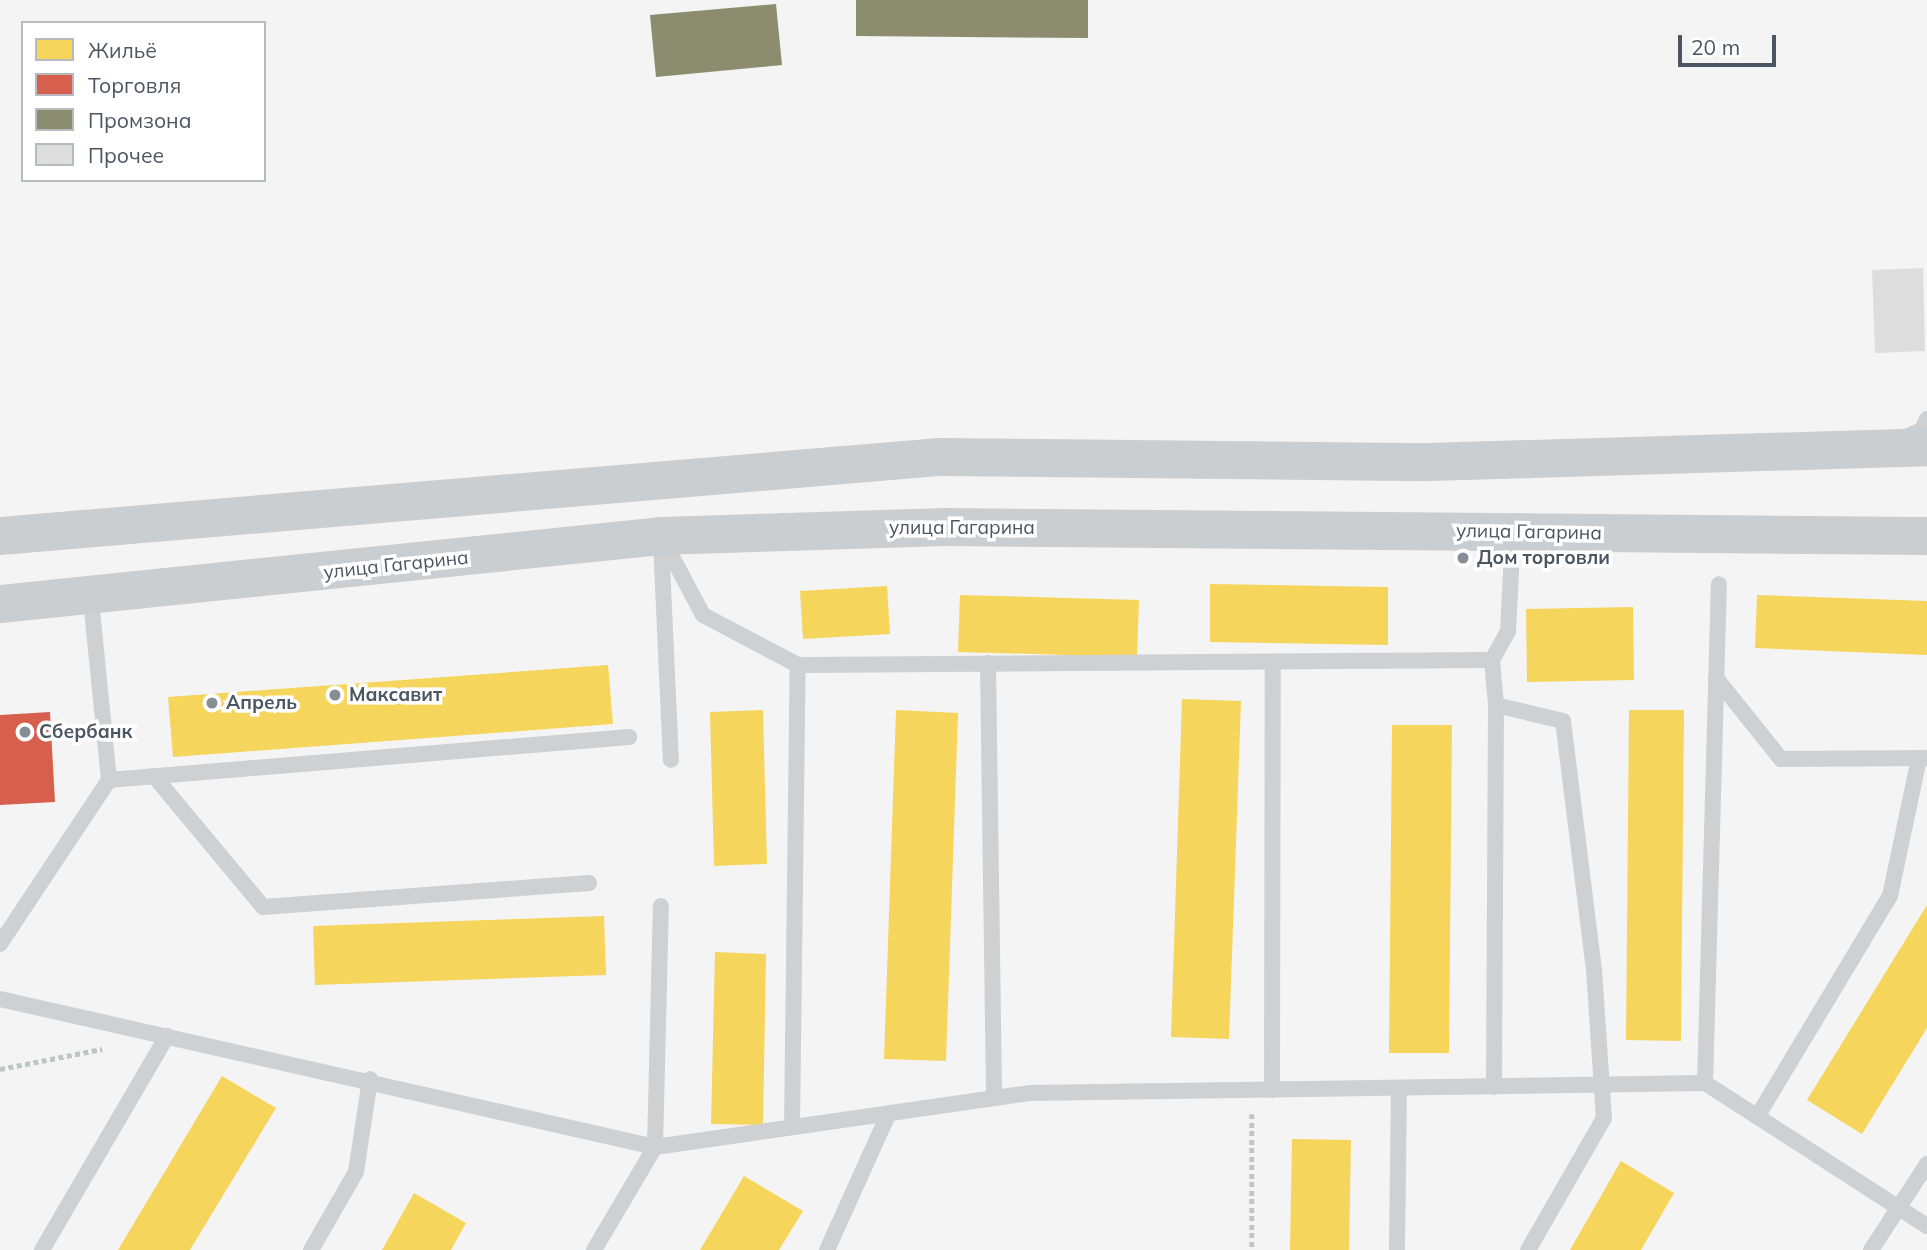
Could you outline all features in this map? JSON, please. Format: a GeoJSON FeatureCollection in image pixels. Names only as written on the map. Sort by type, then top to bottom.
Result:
{"type":"FeatureCollection","features":[{"type":"Feature","properties":{"kind":"main road"},"geometry":{"type":"LineString","coordinates":[[0,536],[154,528],[938,457],[1429,462],[1927,447]]}},
{"type":"Feature","properties":{"kind":"main road","name":"улица Гагарина"},"geometry":{"type":"LineString","coordinates":[[0,604],[91,600],[661,536],[946,527],[1927,537]]}},
{"type":"Feature","properties":{"kind":"lane"},"geometry":{"type":"LineString","coordinates":[[1882,447],[1922,430],[1927,419]]}},
{"type":"Feature","properties":{"kind":"lane"},"geometry":{"type":"LineString","coordinates":[[1494,1087],[1496,705],[1492,660],[1508,631],[1513,532]]}},
{"type":"Feature","properties":{"kind":"lane"},"geometry":{"type":"LineString","coordinates":[[661,536],[703,615],[798,665],[1492,660]]}},
{"type":"Feature","properties":{"kind":"lane"},"geometry":{"type":"LineString","coordinates":[[661,536],[671,760]]}},
{"type":"Feature","properties":{"kind":"lane"},"geometry":{"type":"LineString","coordinates":[[1705,1083],[1719,584]]}},
{"type":"Feature","properties":{"kind":"lane"},"geometry":{"type":"LineString","coordinates":[[0,944],[108,780],[91,600]]}},
{"type":"Feature","properties":{"kind":"lane"},"geometry":{"type":"LineString","coordinates":[[1272,1090],[1273,662]]}},
{"type":"Feature","properties":{"kind":"lane"},"geometry":{"type":"LineString","coordinates":[[988,663],[994,1098]]}},
{"type":"Feature","properties":{"kind":"lane"},"geometry":{"type":"LineString","coordinates":[[792,1128],[798,665]]}},
{"type":"Feature","properties":{"kind":"lane"},"geometry":{"type":"LineString","coordinates":[[1716,678],[1782,759],[1923,758],[1890,896],[1757,1117]]}},
{"type":"Feature","properties":{"kind":"lane"},"geometry":{"type":"LineString","coordinates":[[1496,705],[1563,721],[1594,969],[1604,1118],[1528,1250]]}},
{"type":"Feature","properties":{"kind":"lane"},"geometry":{"type":"LineString","coordinates":[[108,780],[629,737]]}},
{"type":"Feature","properties":{"kind":"lane"},"geometry":{"type":"LineString","coordinates":[[155,776],[263,907],[589,883]]}},
{"type":"Feature","properties":{"kind":"lane"},"geometry":{"type":"LineString","coordinates":[[594,1250],[655,1147],[661,906]]}},
{"type":"Feature","properties":{"kind":"lane"},"geometry":{"type":"LineString","coordinates":[[0,999],[370,1079],[655,1147],[994,1098],[1252,1090],[1705,1083],[1927,1226]]}},
{"type":"Feature","properties":{"kind":"lane"},"geometry":{"type":"LineString","coordinates":[[42,1250],[167,1036]]}},
{"type":"Feature","properties":{"kind":"lane"},"geometry":{"type":"LineString","coordinates":[[311,1250],[356,1172],[370,1079]]}},
{"type":"Feature","properties":{"kind":"lane"},"geometry":{"type":"LineString","coordinates":[[1397,1250],[1398,1088]]}},
{"type":"Feature","properties":{"kind":"lane"},"geometry":{"type":"LineString","coordinates":[[827,1250],[889,1114]]}},
{"type":"Feature","properties":{"kind":"lane"},"geometry":{"type":"LineString","coordinates":[[1871,1250],[1927,1164]]}},
{"type":"Feature","properties":{"kind":"path"},"geometry":{"type":"LineString","coordinates":[[0,1069],[116,1046]]}},
{"type":"Feature","properties":{"kind":"path"},"geometry":{"type":"LineString","coordinates":[[1252,1090],[1252,1250]]}},
{"type":"Feature","properties":{"kind":"building: Жильё"},"geometry":{"type":"Polygon","coordinates":[[[1210,584],[1388,587],[1388,645],[1210,642],[1210,584]]]}},
{"type":"Feature","properties":{"kind":"building: Жильё"},"geometry":{"type":"Polygon","coordinates":[[[887,586],[890,634],[803,639],[800,591],[887,586]]]}},
{"type":"Feature","properties":{"kind":"building: Жильё"},"geometry":{"type":"Polygon","coordinates":[[[960,595],[1139,600],[1137,657],[958,652],[960,595]]]}},
{"type":"Feature","properties":{"kind":"building: Жильё"},"geometry":{"type":"Polygon","coordinates":[[[1757,595],[1927,601],[1927,655],[1755,648],[1757,595]]]}},
{"type":"Feature","properties":{"kind":"building: Жильё"},"geometry":{"type":"Polygon","coordinates":[[[1633,607],[1634,680],[1527,682],[1526,609],[1633,607]]]}},
{"type":"Feature","properties":{"kind":"building: Жильё"},"geometry":{"type":"Polygon","coordinates":[[[608,665],[613,724],[173,757],[168,697],[608,665]]]}},
{"type":"Feature","properties":{"kind":"building: Жильё"},"geometry":{"type":"Polygon","coordinates":[[[1182,699],[1241,701],[1229,1039],[1171,1037],[1182,699]]]}},
{"type":"Feature","properties":{"kind":"building: Жильё"},"geometry":{"type":"Polygon","coordinates":[[[763,710],[767,864],[714,866],[710,712],[763,710]]]}},
{"type":"Feature","properties":{"kind":"building: Жильё"},"geometry":{"type":"Polygon","coordinates":[[[896,710],[958,713],[946,1061],[884,1059],[896,710]]]}},
{"type":"Feature","properties":{"kind":"building: Жильё"},"geometry":{"type":"Polygon","coordinates":[[[1629,710],[1684,710],[1681,1041],[1626,1040],[1629,710]]]}},
{"type":"Feature","properties":{"kind":"building: Жильё"},"geometry":{"type":"Polygon","coordinates":[[[1392,725],[1452,725],[1449,1053],[1389,1053],[1392,725]]]}},
{"type":"Feature","properties":{"kind":"building: Жильё"},"geometry":{"type":"Polygon","coordinates":[[[1927,905],[1927,1028],[1862,1134],[1807,1100],[1927,905]]]}},
{"type":"Feature","properties":{"kind":"building: Жильё"},"geometry":{"type":"Polygon","coordinates":[[[604,916],[606,975],[315,985],[313,926],[604,916]]]}},
{"type":"Feature","properties":{"kind":"building: Жильё"},"geometry":{"type":"Polygon","coordinates":[[[715,952],[766,954],[763,1125],[711,1124],[715,952]]]}},
{"type":"Feature","properties":{"kind":"building: Жильё"},"geometry":{"type":"Polygon","coordinates":[[[222,1076],[276,1108],[190,1250],[118,1250],[222,1076]]]}},
{"type":"Feature","properties":{"kind":"building: Жильё"},"geometry":{"type":"Polygon","coordinates":[[[1292,1139],[1351,1140],[1349,1250],[1290,1250],[1292,1139]]]}},
{"type":"Feature","properties":{"kind":"building: Жильё"},"geometry":{"type":"Polygon","coordinates":[[[1621,1161],[1674,1193],[1641,1250],[1570,1250],[1621,1161]]]}},
{"type":"Feature","properties":{"kind":"building: Жильё"},"geometry":{"type":"Polygon","coordinates":[[[744,1176],[803,1211],[779,1250],[700,1250],[744,1176]]]}},
{"type":"Feature","properties":{"kind":"building: Жильё"},"geometry":{"type":"Polygon","coordinates":[[[414,1193],[466,1223],[451,1250],[382,1250],[414,1193]]]}},
{"type":"Feature","properties":{"kind":"building: Торговля"},"geometry":{"type":"Polygon","coordinates":[[[50,712],[55,802],[0,805],[0,715],[50,712]]]}},
{"type":"Feature","properties":{"kind":"building: Промзона"},"geometry":{"type":"Polygon","coordinates":[[[856,0],[1088,0],[1088,38],[856,36],[856,0]]]}},
{"type":"Feature","properties":{"kind":"building: Промзона"},"geometry":{"type":"Polygon","coordinates":[[[776,4],[782,65],[656,77],[650,15],[776,4]]]}},
{"type":"Feature","properties":{"kind":"building: Прочее"},"geometry":{"type":"Polygon","coordinates":[[[1923,268],[1925,351],[1875,353],[1872,270],[1923,268]]]}},
{"type":"Feature","properties":{"kind":"place","name":"Дом торговли"},"geometry":{"type":"Point","coordinates":[1463,558]}},
{"type":"Feature","properties":{"kind":"place","name":"Максавит"},"geometry":{"type":"Point","coordinates":[335,695]}},
{"type":"Feature","properties":{"kind":"place","name":"Апрель"},"geometry":{"type":"Point","coordinates":[212,703]}},
{"type":"Feature","properties":{"kind":"place","name":"Сбербанк"},"geometry":{"type":"Point","coordinates":[25,732]}}]}
